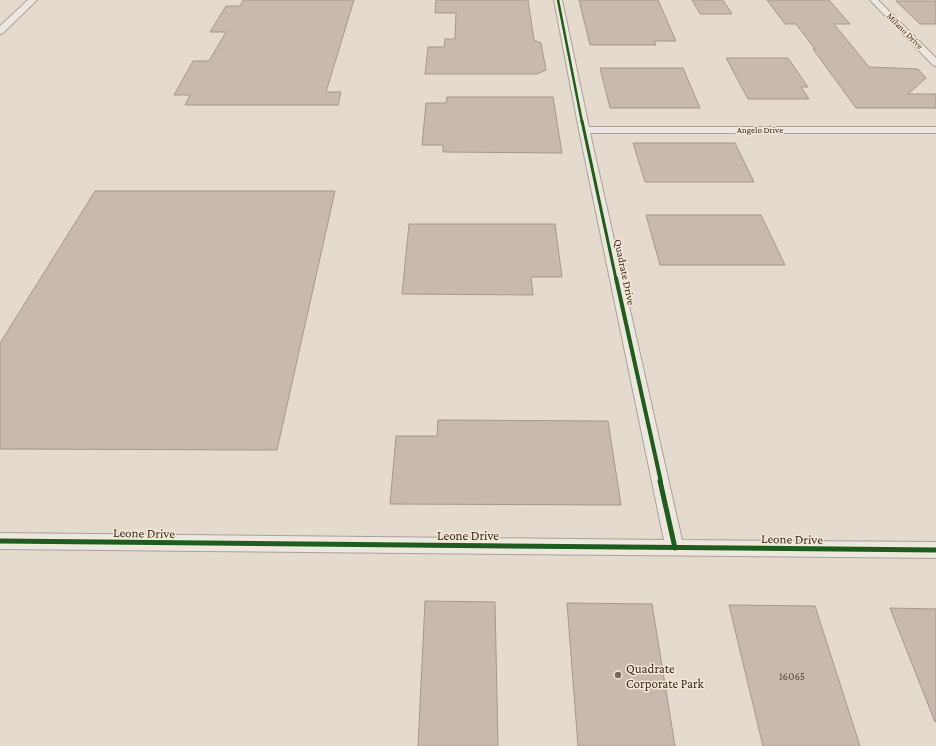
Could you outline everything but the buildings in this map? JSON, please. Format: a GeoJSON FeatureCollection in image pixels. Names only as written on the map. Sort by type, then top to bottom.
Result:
{"type":"FeatureCollection","features":[{"type":"Feature","properties":{"kind":"street"},"geometry":{"type":"LineString","coordinates":[[0,31],[33,0]]}},
{"type":"Feature","properties":{"kind":"street","name":"Quadrate Drive"},"geometry":{"type":"LineString","coordinates":[[558,0],[584,130],[675,548]]}},
{"type":"Feature","properties":{"kind":"street","name":"Milano Drive"},"geometry":{"type":"LineString","coordinates":[[874,0],[936,63]]}},
{"type":"Feature","properties":{"kind":"street","name":"Angelo Drive"},"geometry":{"type":"LineString","coordinates":[[584,130],[936,130]]}},
{"type":"Feature","properties":{"kind":"street","name":"Leone Drive"},"geometry":{"type":"LineString","coordinates":[[0,541],[936,550]]}},
{"type":"Feature","properties":{"kind":"cycle path"},"geometry":{"type":"LineString","coordinates":[[558,0],[584,130],[675,548]]}},
{"type":"Feature","properties":{"kind":"cycle path"},"geometry":{"type":"LineString","coordinates":[[0,541],[936,550]]}},
{"type":"Feature","properties":{"kind":"place","name":"Quadrate Corporate Park"},"geometry":{"type":"Point","coordinates":[618,675]}}]}
